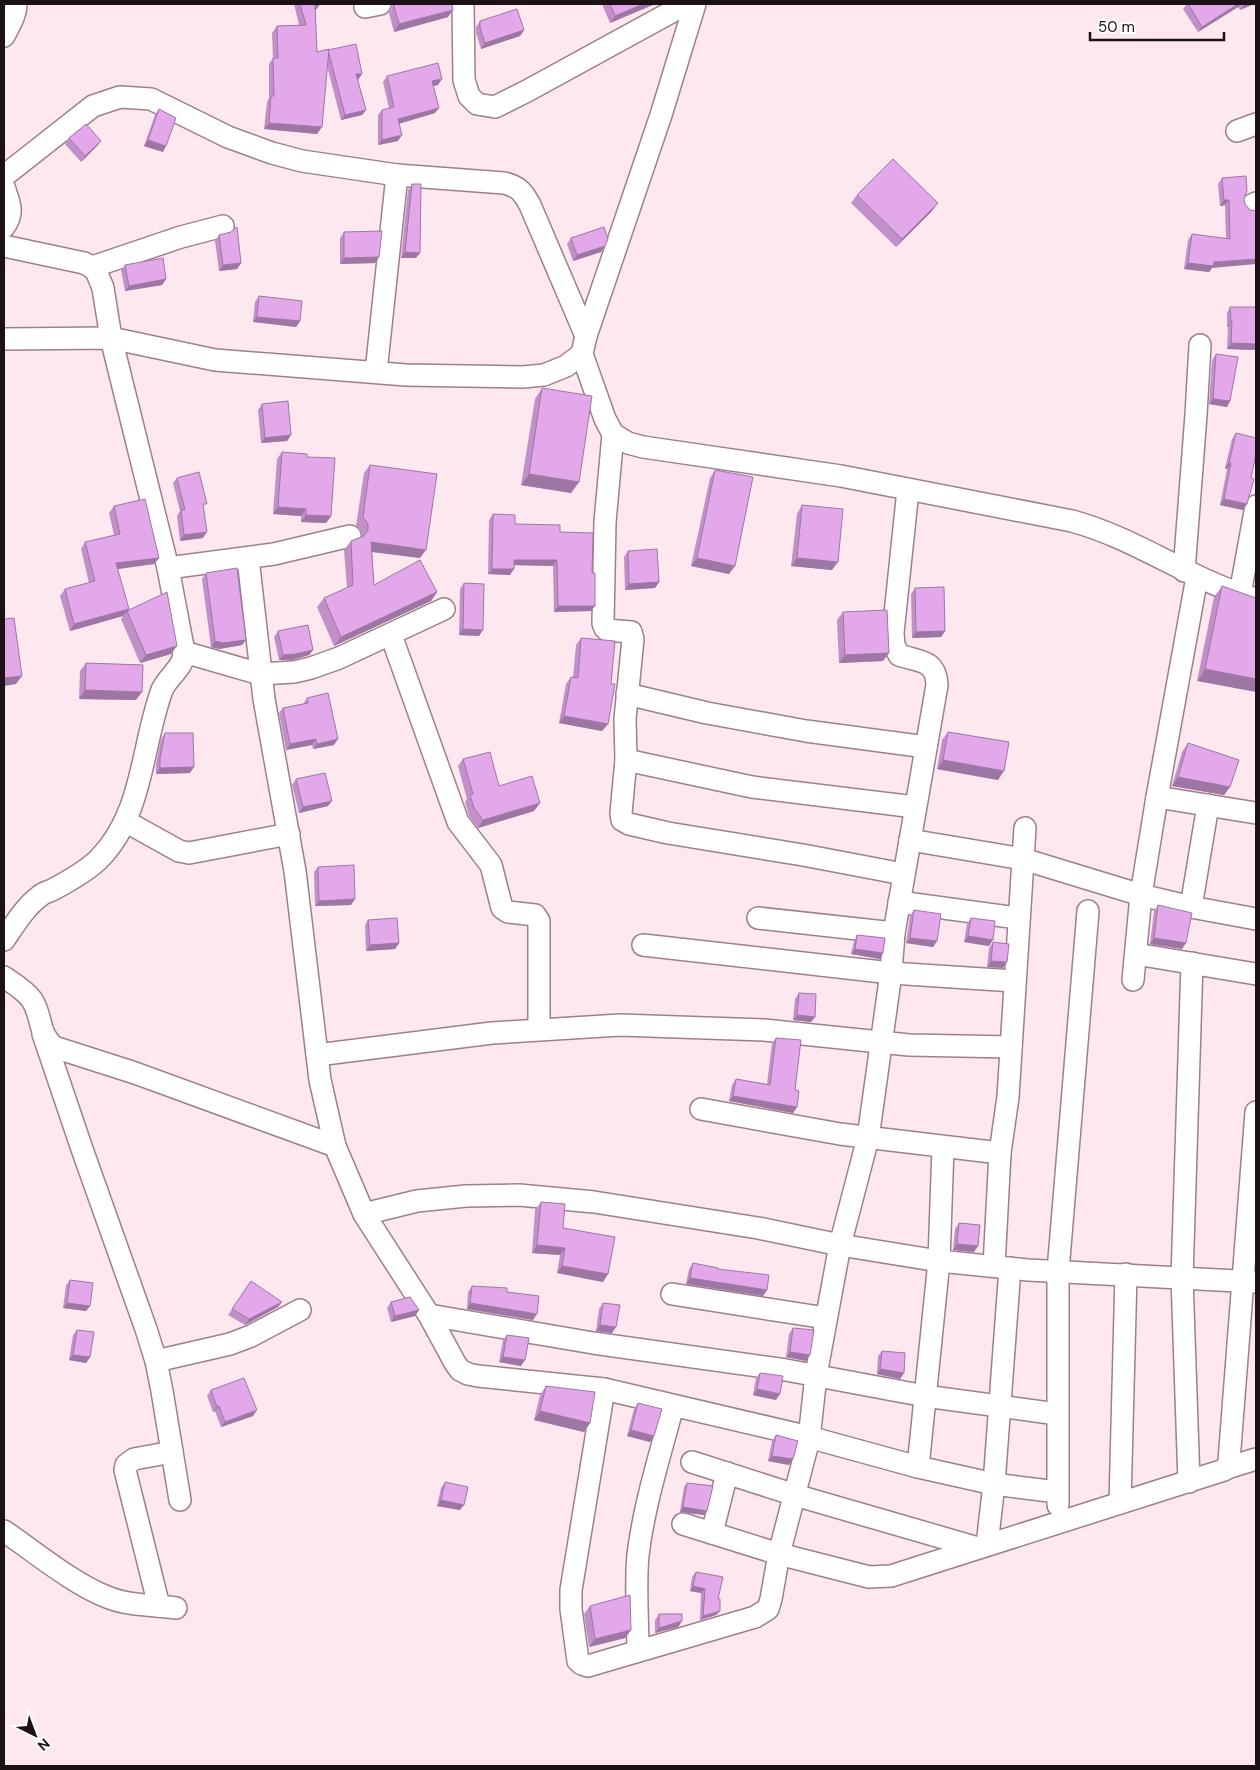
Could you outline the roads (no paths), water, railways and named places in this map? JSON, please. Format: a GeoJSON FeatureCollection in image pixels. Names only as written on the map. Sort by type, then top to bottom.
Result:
{"type":"FeatureCollection","features":[{"type":"Feature","properties":{"kind":"street"},"geometry":{"type":"LineString","coordinates":[[4,36],[16,4]]}},
{"type":"Feature","properties":{"kind":"street"},"geometry":{"type":"LineString","coordinates":[[462,4],[464,80],[469,96],[477,104],[495,107],[686,4]]}},
{"type":"Feature","properties":{"kind":"street"},"geometry":{"type":"LineString","coordinates":[[4,339],[112,338],[215,360],[406,375],[523,377],[544,375],[566,366],[584,345],[661,114],[695,4]]}},
{"type":"Feature","properties":{"kind":"street"},"geometry":{"type":"LineString","coordinates":[[4,176],[93,106],[120,97],[151,99],[228,137],[272,153],[312,162],[397,175],[513,185],[520,188],[530,204],[584,345],[605,419],[613,434],[628,443],[644,447],[841,476],[1072,522],[1092,527],[1137,545],[1191,574],[1248,596],[1256,506]]}},
{"type":"Feature","properties":{"kind":"street"},"geometry":{"type":"LineString","coordinates":[[376,372],[397,175]]}},
{"type":"Feature","properties":{"kind":"street"},"geometry":{"type":"LineString","coordinates":[[4,187],[11,210],[9,219],[4,227]]}},
{"type":"Feature","properties":{"kind":"street"},"geometry":{"type":"LineString","coordinates":[[92,267],[181,237],[223,226]]}},
{"type":"Feature","properties":{"kind":"street"},"geometry":{"type":"LineString","coordinates":[[4,246],[84,262],[97,273],[103,288],[112,338],[168,568],[184,652],[181,664],[164,685],[160,696],[136,792],[117,837],[98,859],[83,872],[35,899],[23,912],[4,940]]}},
{"type":"Feature","properties":{"kind":"street"},"geometry":{"type":"LineString","coordinates":[[1133,980],[1141,895],[1191,574],[1200,345]]}},
{"type":"Feature","properties":{"kind":"street"},"geometry":{"type":"LineString","coordinates":[[613,434],[605,522],[603,623],[607,630],[628,631],[632,635],[625,719],[626,760],[622,820],[629,824],[668,833],[803,855],[903,874]]}},
{"type":"Feature","properties":{"kind":"street"},"geometry":{"type":"LineString","coordinates":[[604,1389],[572,1574],[571,1609],[575,1644],[578,1661],[588,1666],[755,1617],[768,1609],[771,1599],[780,1554],[809,1438],[816,1375],[840,1245],[868,1138],[891,973],[898,902],[937,685],[934,669],[928,663],[899,655],[894,645],[893,633],[908,490]]}},
{"type":"Feature","properties":{"kind":"street"},"geometry":{"type":"LineString","coordinates":[[168,568],[274,554],[350,536]]}},
{"type":"Feature","properties":{"kind":"street"},"geometry":{"type":"LineString","coordinates":[[248,558],[260,674],[289,834],[300,907],[320,1080],[335,1146],[364,1214],[429,1315],[454,1363],[460,1370],[468,1374],[604,1389],[809,1438],[918,1467],[994,1484],[1057,1492]]}},
{"type":"Feature","properties":{"kind":"street"},"geometry":{"type":"LineString","coordinates":[[184,652],[260,674],[278,674],[311,668],[339,658],[444,609]]}},
{"type":"Feature","properties":{"kind":"street"},"geometry":{"type":"LineString","coordinates":[[391,634],[455,814],[461,827],[491,864],[502,908],[508,912],[535,915],[539,921],[539,1028]]}},
{"type":"Feature","properties":{"kind":"street"},"geometry":{"type":"LineString","coordinates":[[627,694],[707,713],[806,731],[926,747]]}},
{"type":"Feature","properties":{"kind":"street"},"geometry":{"type":"LineString","coordinates":[[626,760],[752,787],[915,807]]}},
{"type":"Feature","properties":{"kind":"street"},"geometry":{"type":"LineString","coordinates":[[1157,796],[1256,813]]}},
{"type":"Feature","properties":{"kind":"street"},"geometry":{"type":"LineString","coordinates":[[1191,907],[1208,805]]}},
{"type":"Feature","properties":{"kind":"street"},"geometry":{"type":"LineString","coordinates":[[125,821],[179,851],[189,853],[289,834]]}},
{"type":"Feature","properties":{"kind":"street"},"geometry":{"type":"LineString","coordinates":[[982,1547],[994,1484],[1000,1407],[1002,1267],[1000,1153],[1008,1097],[1024,828]]}},
{"type":"Feature","properties":{"kind":"street"},"geometry":{"type":"LineString","coordinates":[[910,840],[1023,859],[1141,895],[1191,907],[1256,919]]}},
{"type":"Feature","properties":{"kind":"street"},"geometry":{"type":"LineString","coordinates":[[898,902],[1018,918]]}},
{"type":"Feature","properties":{"kind":"street"},"geometry":{"type":"LineString","coordinates":[[1058,1523],[1058,1271],[1088,911]]}},
{"type":"Feature","properties":{"kind":"street"},"geometry":{"type":"LineString","coordinates":[[758,918],[894,933]]}},
{"type":"Feature","properties":{"kind":"street"},"geometry":{"type":"LineString","coordinates":[[643,945],[891,973],[1014,981]]}},
{"type":"Feature","properties":{"kind":"street"},"geometry":{"type":"LineString","coordinates":[[1136,954],[1256,974]]}},
{"type":"Feature","properties":{"kind":"street"},"geometry":{"type":"LineString","coordinates":[[1190,1482],[1182,1278],[1192,963]]}},
{"type":"Feature","properties":{"kind":"street"},"geometry":{"type":"LineString","coordinates":[[4,977],[23,990],[32,1000],[37,1010],[43,1034],[82,1149],[146,1329],[156,1361],[180,1500]]}},
{"type":"Feature","properties":{"kind":"street"},"geometry":{"type":"LineString","coordinates":[[317,1055],[539,1028],[620,1025],[764,1030],[880,1043],[1011,1047]]}},
{"type":"Feature","properties":{"kind":"street"},"geometry":{"type":"LineString","coordinates":[[43,1034],[54,1047],[135,1073],[335,1146]]}},
{"type":"Feature","properties":{"kind":"street"},"geometry":{"type":"LineString","coordinates":[[701,1109],[868,1138],[1000,1153]]}},
{"type":"Feature","properties":{"kind":"street"},"geometry":{"type":"LineString","coordinates":[[1227,1468],[1249,1281],[1256,1112]]}},
{"type":"Feature","properties":{"kind":"street"},"geometry":{"type":"LineString","coordinates":[[918,1467],[939,1260],[943,1147]]}},
{"type":"Feature","properties":{"kind":"street"},"geometry":{"type":"LineString","coordinates":[[364,1214],[417,1201],[466,1196],[519,1195],[594,1202],[758,1228],[840,1245],[939,1260],[1058,1271],[1249,1281]]}},
{"type":"Feature","properties":{"kind":"street"},"geometry":{"type":"LineString","coordinates":[[1120,1504],[1126,1274]]}},
{"type":"Feature","properties":{"kind":"street"},"geometry":{"type":"LineString","coordinates":[[672,1294],[826,1318]]}},
{"type":"Feature","properties":{"kind":"street"},"geometry":{"type":"LineString","coordinates":[[156,1361],[230,1344],[251,1336],[300,1310]]}},
{"type":"Feature","properties":{"kind":"street"},"geometry":{"type":"LineString","coordinates":[[429,1315],[593,1343],[816,1375],[925,1396],[1057,1414]]}},
{"type":"Feature","properties":{"kind":"street"},"geometry":{"type":"LineString","coordinates":[[638,1651],[638,1555],[646,1510],[673,1406]]}},
{"type":"Feature","properties":{"kind":"street"},"geometry":{"type":"LineString","coordinates":[[4,1531],[76,1580],[108,1598],[137,1604],[167,1607],[125,1470],[126,1465],[134,1459],[172,1452]]}},
{"type":"Feature","properties":{"kind":"street"},"geometry":{"type":"LineString","coordinates":[[683,1524],[780,1554],[875,1578],[891,1576],[1222,1472],[1227,1468],[1256,1459]]}},
{"type":"Feature","properties":{"kind":"street"},"geometry":{"type":"LineString","coordinates":[[692,1462],[795,1495],[982,1547]]}},
{"type":"Feature","properties":{"kind":"street"},"geometry":{"type":"LineString","coordinates":[[712,1533],[727,1473]]}}]}
